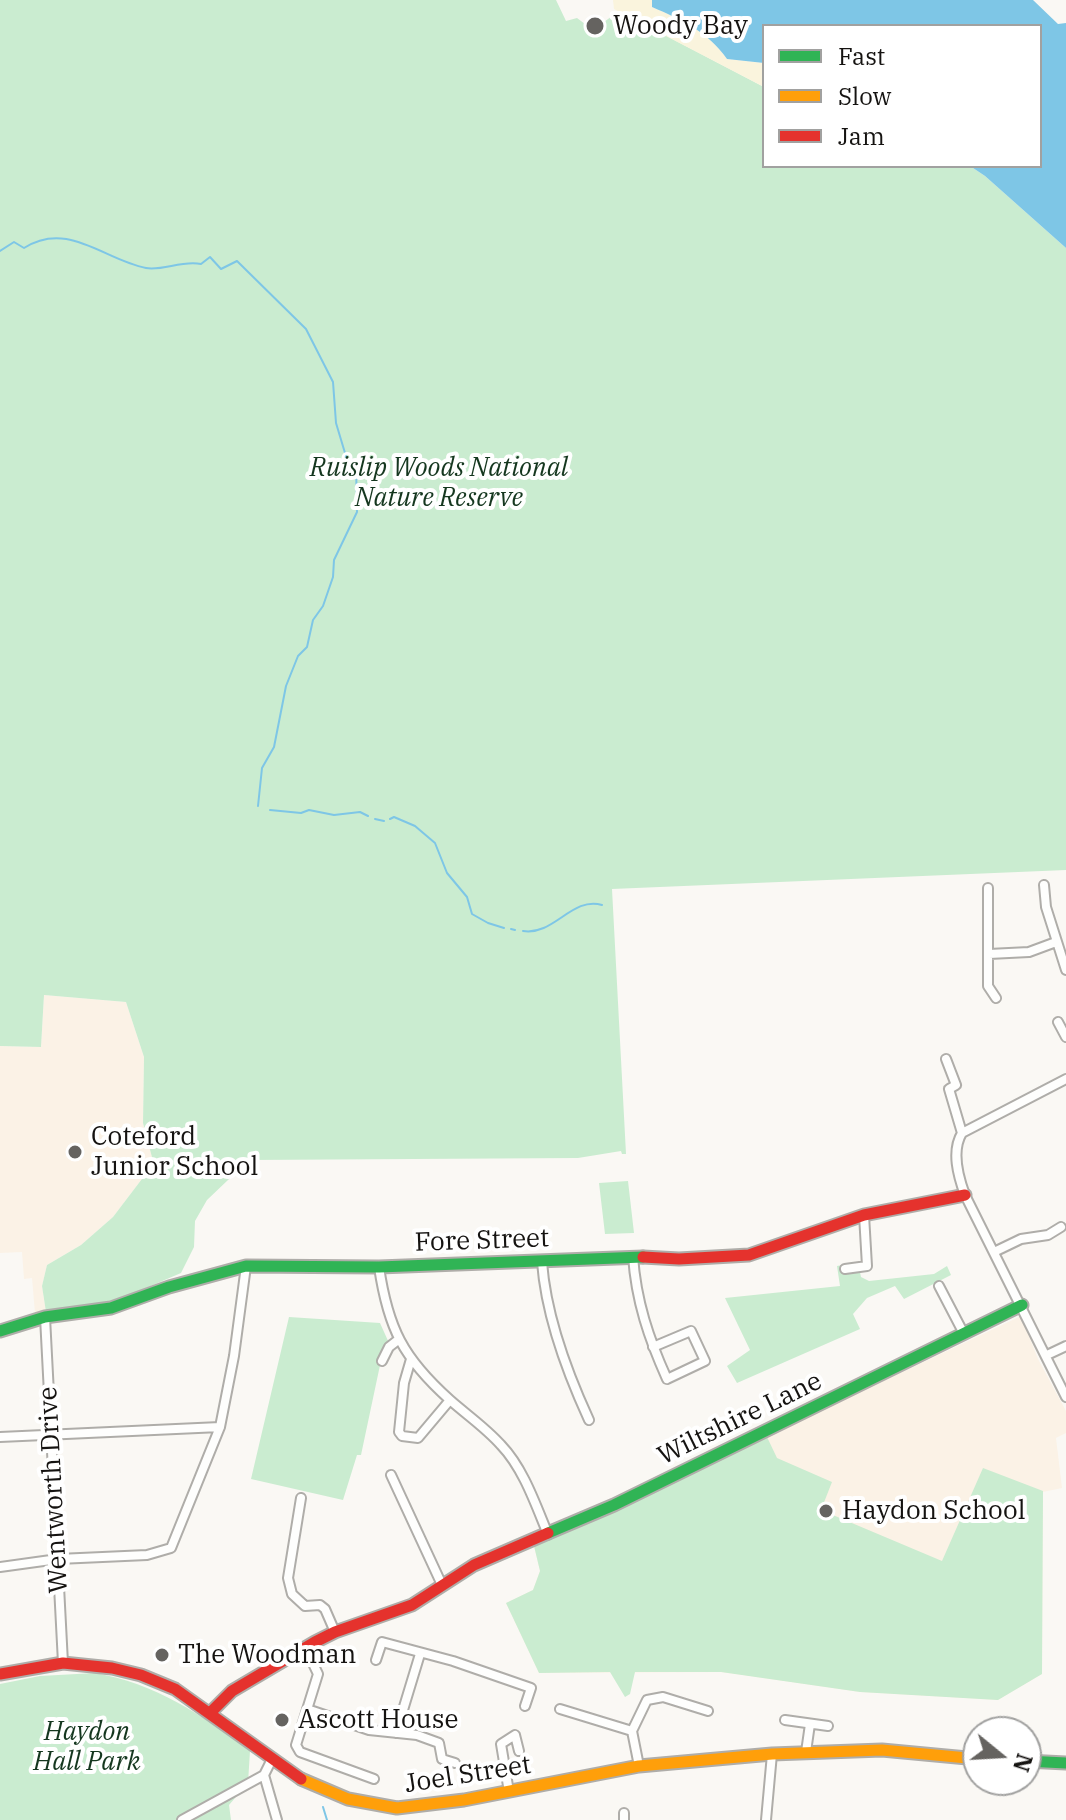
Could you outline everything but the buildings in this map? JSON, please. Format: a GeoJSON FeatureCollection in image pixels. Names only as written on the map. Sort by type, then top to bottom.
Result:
{"type":"FeatureCollection","features":[{"type":"Feature","properties":{"kind":"street"},"geometry":{"type":"LineString","coordinates":[[1044,885],[1046,907],[1066,970]]}},
{"type":"Feature","properties":{"kind":"street"},"geometry":{"type":"LineString","coordinates":[[988,888],[988,986],[996,998]]}},
{"type":"Feature","properties":{"kind":"street"},"geometry":{"type":"LineString","coordinates":[[989,954],[1029,952],[1056,942]]}},
{"type":"Feature","properties":{"kind":"street"},"geometry":{"type":"LineString","coordinates":[[1058,1022],[1066,1037]]}},
{"type":"Feature","properties":{"kind":"street"},"geometry":{"type":"LineString","coordinates":[[946,1059],[956,1085],[949,1089],[962,1133],[956,1150],[960,1181],[1066,1397]]}},
{"type":"Feature","properties":{"kind":"street"},"geometry":{"type":"LineString","coordinates":[[962,1133],[1066,1079]]}},
{"type":"Feature","properties":{"kind":"street","name":"Fore Street"},"geometry":{"type":"LineString","coordinates":[[0,1331],[45,1317],[111,1308],[169,1287],[246,1266],[379,1267],[633,1256],[679,1259],[749,1255],[864,1215],[965,1195]]}},
{"type":"Feature","properties":{"kind":"street"},"geometry":{"type":"LineString","coordinates":[[845,1269],[867,1266],[864,1215]]}},
{"type":"Feature","properties":{"kind":"street"},"geometry":{"type":"LineString","coordinates":[[994,1252],[1021,1239],[1048,1235],[1061,1227]]}},
{"type":"Feature","properties":{"kind":"street"},"geometry":{"type":"LineString","coordinates":[[633,1256],[643,1321],[653,1347],[667,1379],[705,1361],[691,1331],[653,1347]]}},
{"type":"Feature","properties":{"kind":"street"},"geometry":{"type":"LineString","coordinates":[[542,1262],[544,1287],[559,1343],[589,1420]]}},
{"type":"Feature","properties":{"kind":"street"},"geometry":{"type":"LineString","coordinates":[[0,1567],[58,1559],[147,1555],[171,1548],[220,1427],[234,1356],[246,1266]]}},
{"type":"Feature","properties":{"kind":"street"},"geometry":{"type":"LineString","coordinates":[[379,1267],[384,1303],[398,1340],[411,1359],[450,1400],[503,1446],[527,1485],[547,1532]]}},
{"type":"Feature","properties":{"kind":"street"},"geometry":{"type":"LineString","coordinates":[[939,1286],[963,1332]]}},
{"type":"Feature","properties":{"kind":"street","name":"Wiltshire Lane"},"geometry":{"type":"LineString","coordinates":[[211,1712],[232,1691],[335,1632],[412,1605],[474,1565],[614,1505],[1022,1305]]}},
{"type":"Feature","properties":{"kind":"street","name":"Wentworth Drive"},"geometry":{"type":"LineString","coordinates":[[45,1317],[63,1663]]}},
{"type":"Feature","properties":{"kind":"street"},"geometry":{"type":"LineString","coordinates":[[382,1361],[389,1347],[398,1340]]}},
{"type":"Feature","properties":{"kind":"street"},"geometry":{"type":"LineString","coordinates":[[1047,1355],[1066,1346]]}},
{"type":"Feature","properties":{"kind":"street"},"geometry":{"type":"LineString","coordinates":[[411,1359],[404,1383],[399,1432],[402,1436],[418,1438],[450,1400]]}},
{"type":"Feature","properties":{"kind":"street"},"geometry":{"type":"LineString","coordinates":[[0,1437],[220,1427]]}},
{"type":"Feature","properties":{"kind":"street"},"geometry":{"type":"LineString","coordinates":[[391,1475],[442,1585]]}},
{"type":"Feature","properties":{"kind":"street"},"geometry":{"type":"LineString","coordinates":[[301,1498],[288,1578],[292,1594],[305,1606],[320,1605],[325,1609],[335,1632]]}},
{"type":"Feature","properties":{"kind":"street"},"geometry":{"type":"LineString","coordinates":[[376,1660],[382,1642],[453,1661],[531,1688],[525,1706]]}},
{"type":"Feature","properties":{"kind":"street"},"geometry":{"type":"LineString","coordinates":[[306,1649],[318,1674],[296,1745],[300,1752],[374,1779]]}},
{"type":"Feature","properties":{"kind":"street"},"geometry":{"type":"LineString","coordinates":[[396,1733],[420,1654]]}},
{"type":"Feature","properties":{"kind":"street","name":"Joel Street"},"geometry":{"type":"LineString","coordinates":[[0,1674],[63,1663],[112,1668],[141,1675],[175,1689],[211,1712],[305,1782],[396,1814],[639,1766],[806,1752],[882,1750],[962,1758]]}},
{"type":"Feature","properties":{"kind":"street"},"geometry":{"type":"LineString","coordinates":[[639,1766],[632,1731],[647,1700],[663,1697],[708,1711]]}},
{"type":"Feature","properties":{"kind":"street"},"geometry":{"type":"LineString","coordinates":[[307,1709],[369,1730],[417,1735],[439,1743],[442,1759],[455,1763]]}},
{"type":"Feature","properties":{"kind":"street"},"geometry":{"type":"LineString","coordinates":[[560,1709],[632,1731]]}},
{"type":"Feature","properties":{"kind":"street"},"geometry":{"type":"LineString","coordinates":[[785,1720],[828,1726]]}},
{"type":"Feature","properties":{"kind":"street"},"geometry":{"type":"LineString","coordinates":[[806,1752],[810,1724]]}},
{"type":"Feature","properties":{"kind":"street"},"geometry":{"type":"LineString","coordinates":[[509,1792],[501,1744],[515,1735],[519,1751]]}},
{"type":"Feature","properties":{"kind":"street"},"geometry":{"type":"LineString","coordinates":[[766,1820],[772,1754]]}},
{"type":"Feature","properties":{"kind":"street"},"geometry":{"type":"LineString","coordinates":[[182,1820],[264,1775],[272,1759]]}},
{"type":"Feature","properties":{"kind":"street"},"geometry":{"type":"LineString","coordinates":[[1042,1762],[1066,1763]]}},
{"type":"Feature","properties":{"kind":"street"},"geometry":{"type":"LineString","coordinates":[[264,1775],[277,1820]]}},
{"type":"Feature","properties":{"kind":"shaded area","name":"Coteford Junior School"},"geometry":{"type":"Polygon","coordinates":[[[44,995],[126,1002],[144,1057],[143,1123],[153,1160],[113,1217],[81,1245],[47,1265],[42,1286],[46,1312],[35,1313],[32,1278],[24,1279],[22,1252],[0,1253],[0,1046],[41,1047],[44,995]]]}},
{"type":"Feature","properties":{"kind":"shaded area","name":"Haydon School"},"geometry":{"type":"Polygon","coordinates":[[[1021,1316],[1038,1359],[1066,1411],[1066,1433],[1056,1438],[1062,1488],[1043,1492],[1042,1674],[998,1700],[860,1692],[721,1672],[539,1673],[506,1603],[533,1590],[540,1571],[534,1546],[1021,1316]]]}},
{"type":"Feature","properties":{"kind":"green space","name":"Ruislip Woods National Nature Reserve"},"geometry":{"type":"Polygon","coordinates":[[[0,0],[556,0],[566,21],[577,18],[593,30],[619,11],[762,86],[762,168],[973,168],[1066,248],[1066,870],[612,889],[626,1154],[621,1151],[578,1158],[249,1160],[207,1200],[195,1221],[194,1247],[181,1273],[111,1303],[46,1312],[42,1286],[47,1265],[81,1245],[113,1217],[153,1161],[143,1123],[144,1057],[126,1002],[44,995],[41,1047],[0,1046],[0,0]]]}},
{"type":"Feature","properties":{"kind":"green space"},"geometry":{"type":"Polygon","coordinates":[[[628,1181],[634,1233],[605,1234],[599,1183],[628,1181]]]}},
{"type":"Feature","properties":{"kind":"green space"},"geometry":{"type":"Polygon","coordinates":[[[858,1262],[861,1277],[869,1281],[934,1274],[947,1266],[951,1275],[904,1299],[895,1286],[867,1298],[853,1314],[860,1329],[737,1383],[727,1366],[750,1350],[725,1298],[840,1286],[837,1266],[858,1262]]]}},
{"type":"Feature","properties":{"kind":"green space"},"geometry":{"type":"Polygon","coordinates":[[[289,1317],[380,1323],[389,1343],[383,1351],[361,1455],[357,1455],[343,1500],[251,1479],[289,1317]]]}},
{"type":"Feature","properties":{"kind":"green space","name":"Haydon School"},"geometry":{"type":"Polygon","coordinates":[[[767,1437],[777,1458],[832,1482],[821,1510],[942,1561],[983,1468],[1043,1491],[1042,1674],[998,1700],[860,1692],[721,1672],[635,1672],[630,1694],[625,1697],[610,1672],[539,1673],[506,1603],[533,1590],[540,1571],[534,1546],[767,1437]]]}},
{"type":"Feature","properties":{"kind":"green space","name":"Haydon Hall Park"},"geometry":{"type":"Polygon","coordinates":[[[95,1673],[138,1684],[177,1702],[250,1751],[248,1783],[229,1805],[231,1820],[0,1820],[0,1684],[40,1676],[95,1673]]]}},
{"type":"Feature","properties":{"kind":"sand"},"geometry":{"type":"Polygon","coordinates":[[[613,0],[652,0],[652,7],[703,34],[727,59],[762,63],[762,86],[614,9],[613,0]]]}},
{"type":"Feature","properties":{"kind":"water"},"geometry":{"type":"Polygon","coordinates":[[[652,0],[1033,0],[1058,24],[1066,23],[1066,248],[973,168],[1042,168],[1042,24],[762,24],[762,63],[727,59],[703,34],[652,7],[652,0]]]}},
{"type":"Feature","properties":{"kind":"waterway"},"geometry":{"type":"LineString","coordinates":[[0,251],[14,242],[24,248],[40,240],[56,238],[86,244],[146,268],[201,264],[210,257],[221,269],[237,261],[306,329],[333,382],[336,423],[348,463],[356,464],[357,512],[334,560],[333,577],[323,606],[313,620],[307,647],[298,656],[286,686],[274,747],[262,768],[258,806]]}},
{"type":"Feature","properties":{"kind":"waterway"},"geometry":{"type":"LineString","coordinates":[[270,810],[301,813],[309,810],[334,815],[360,812],[368,816]]}},
{"type":"Feature","properties":{"kind":"waterway"},"geometry":{"type":"LineString","coordinates":[[390,819],[394,817],[415,826],[435,843],[447,873],[467,897],[472,914],[504,928]]}},
{"type":"Feature","properties":{"kind":"waterway"},"geometry":{"type":"LineString","coordinates":[[375,819],[384,821]]}},
{"type":"Feature","properties":{"kind":"waterway"},"geometry":{"type":"LineString","coordinates":[[523,931],[544,928],[581,906],[602,905]]}},
{"type":"Feature","properties":{"kind":"waterway"},"geometry":{"type":"LineString","coordinates":[[511,929],[515,930]]}},
{"type":"Feature","properties":{"kind":"waterway"},"geometry":{"type":"LineString","coordinates":[[323,1807],[327,1820]]}},
{"type":"Feature","properties":{"kind":"traffic: fast"},"geometry":{"type":"LineString","coordinates":[[0,1331],[45,1317],[111,1308],[169,1287],[246,1266],[379,1267],[643,1257]]}},
{"type":"Feature","properties":{"kind":"traffic: fast"},"geometry":{"type":"LineString","coordinates":[[548,1533],[614,1505],[1022,1305]]}},
{"type":"Feature","properties":{"kind":"traffic: fast"},"geometry":{"type":"LineString","coordinates":[[1042,1762],[1066,1763]]}},
{"type":"Feature","properties":{"kind":"traffic: slow"},"geometry":{"type":"LineString","coordinates":[[301,1779],[348,1799],[397,1808],[464,1800],[639,1766],[772,1754],[882,1750],[962,1758]]}},
{"type":"Feature","properties":{"kind":"traffic: jam"},"geometry":{"type":"LineString","coordinates":[[643,1257],[679,1259],[749,1255],[864,1215],[965,1195]]}},
{"type":"Feature","properties":{"kind":"traffic: jam"},"geometry":{"type":"LineString","coordinates":[[211,1712],[232,1691],[315,1642],[412,1605],[474,1565],[548,1533]]}},
{"type":"Feature","properties":{"kind":"traffic: jam"},"geometry":{"type":"LineString","coordinates":[[0,1674],[63,1663],[112,1668],[141,1675],[175,1689],[301,1779]]}},
{"type":"Feature","properties":{"kind":"place","name":"Woody Bay"},"geometry":{"type":"Point","coordinates":[595,26]}},
{"type":"Feature","properties":{"kind":"place","name":"Coteford Junior School"},"geometry":{"type":"Point","coordinates":[75,1152]}},
{"type":"Feature","properties":{"kind":"place","name":"Haydon School"},"geometry":{"type":"Point","coordinates":[826,1511]}},
{"type":"Feature","properties":{"kind":"place","name":"The Woodman"},"geometry":{"type":"Point","coordinates":[162,1655]}},
{"type":"Feature","properties":{"kind":"place","name":"Ascott House"},"geometry":{"type":"Point","coordinates":[282,1720]}}]}
